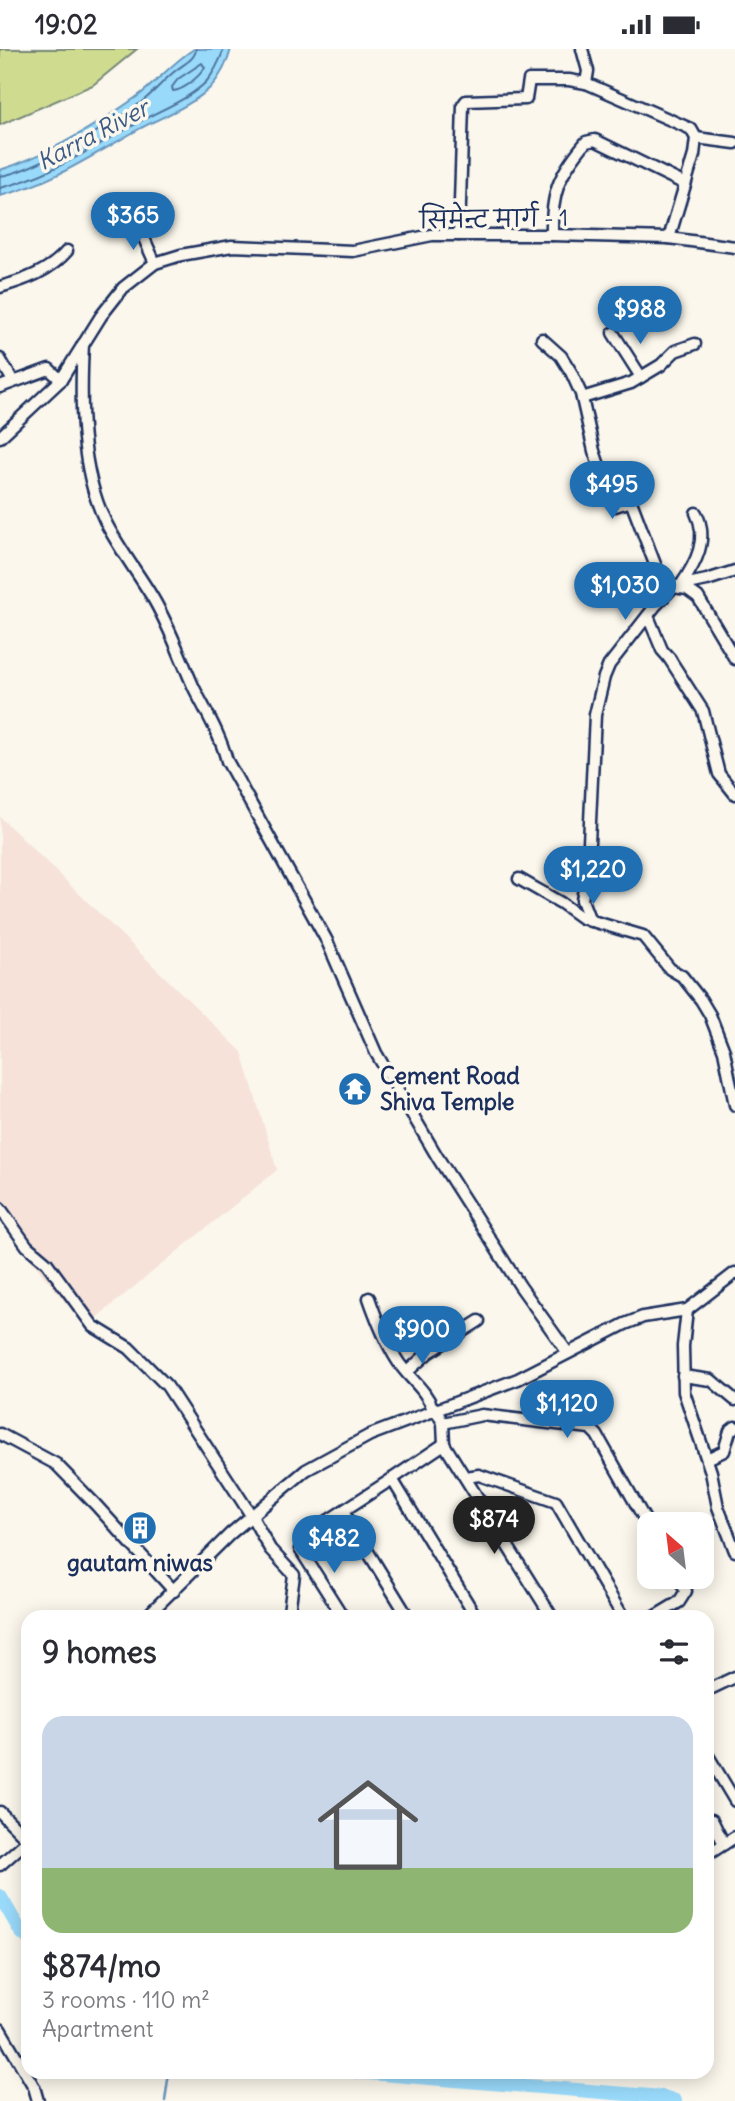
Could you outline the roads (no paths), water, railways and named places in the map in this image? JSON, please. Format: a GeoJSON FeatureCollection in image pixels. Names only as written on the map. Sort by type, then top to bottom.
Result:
{"type":"FeatureCollection","features":[{"type":"Feature","properties":{"kind":"street"},"geometry":{"type":"LineString","coordinates":[[582,49],[588,71],[586,83]]}},
{"type":"Feature","properties":{"kind":"street"},"geometry":{"type":"LineString","coordinates":[[459,235],[463,105],[466,101],[526,99],[529,79],[586,83],[691,129],[696,138],[694,155],[669,238]]}},
{"type":"Feature","properties":{"kind":"street"},"geometry":{"type":"LineString","coordinates":[[696,138],[735,143]]}},
{"type":"Feature","properties":{"kind":"street"},"geometry":{"type":"LineString","coordinates":[[552,235],[551,211],[557,183],[586,142],[595,140],[685,184]]}},
{"type":"Feature","properties":{"kind":"street"},"geometry":{"type":"LineString","coordinates":[[139,227],[155,263]]}},
{"type":"Feature","properties":{"kind":"street","name":"सिमेन्ट मार्ग - 1"},"geometry":{"type":"LineString","coordinates":[[0,437],[61,380],[123,288],[155,263],[232,246],[353,251],[432,235],[669,238],[735,247]]}},
{"type":"Feature","properties":{"kind":"street"},"geometry":{"type":"LineString","coordinates":[[0,287],[33,276],[60,259],[67,251]]}},
{"type":"Feature","properties":{"kind":"street"},"geometry":{"type":"LineString","coordinates":[[613,333],[642,377]]}},
{"type":"Feature","properties":{"kind":"street"},"geometry":{"type":"LineString","coordinates":[[542,339],[561,356],[582,398],[594,451],[611,503],[615,506],[628,502],[632,505],[661,580],[687,589],[698,597],[735,659]]}},
{"type":"Feature","properties":{"kind":"street"},"geometry":{"type":"LineString","coordinates":[[83,344],[80,395],[83,425],[93,485],[106,522],[151,595],[220,738],[227,761],[327,941],[376,1053],[438,1158],[520,1286],[568,1353]]}},
{"type":"Feature","properties":{"kind":"street"},"geometry":{"type":"LineString","coordinates":[[582,398],[631,383],[661,365],[675,351],[695,344]]}},
{"type":"Feature","properties":{"kind":"street"},"geometry":{"type":"LineString","coordinates":[[0,359],[13,381]]}},
{"type":"Feature","properties":{"kind":"street"},"geometry":{"type":"LineString","coordinates":[[0,387],[49,369],[61,380]]}},
{"type":"Feature","properties":{"kind":"street"},"geometry":{"type":"LineString","coordinates":[[590,921],[582,901],[584,888],[581,862],[586,856],[589,843],[593,733],[597,704],[609,665],[648,616],[689,574],[702,545],[700,520],[696,513]]}},
{"type":"Feature","properties":{"kind":"street"},"geometry":{"type":"LineString","coordinates":[[677,586],[735,571]]}},
{"type":"Feature","properties":{"kind":"street"},"geometry":{"type":"LineString","coordinates":[[648,616],[662,650],[703,711],[719,773],[735,794]]}},
{"type":"Feature","properties":{"kind":"street"},"geometry":{"type":"LineString","coordinates":[[519,879],[582,918],[643,936],[670,969],[682,976],[701,1000],[724,1051],[735,1105]]}},
{"type":"Feature","properties":{"kind":"street"},"geometry":{"type":"LineString","coordinates":[[0,1208],[27,1246],[47,1263],[93,1326],[129,1348],[167,1386],[251,1515],[270,1549],[294,1575],[289,1610]]}},
{"type":"Feature","properties":{"kind":"street"},"geometry":{"type":"LineString","coordinates":[[154,1610],[230,1534],[306,1470],[370,1435],[518,1379],[625,1324],[643,1317],[687,1310],[735,1273]]}},
{"type":"Feature","properties":{"kind":"street"},"geometry":{"type":"LineString","coordinates":[[369,1298],[397,1360],[428,1397],[443,1423],[444,1444],[547,1610]]}},
{"type":"Feature","properties":{"kind":"street"},"geometry":{"type":"LineString","coordinates":[[687,1310],[684,1392],[735,1551]]}},
{"type":"Feature","properties":{"kind":"street"},"geometry":{"type":"LineString","coordinates":[[407,1372],[428,1353],[479,1321]]}},
{"type":"Feature","properties":{"kind":"street"},"geometry":{"type":"LineString","coordinates":[[683,1376],[711,1380],[735,1400]]}},
{"type":"Feature","properties":{"kind":"street"},"geometry":{"type":"LineString","coordinates":[[443,1423],[482,1415],[590,1428],[597,1435],[641,1512]]}},
{"type":"Feature","properties":{"kind":"street"},"geometry":{"type":"LineString","coordinates":[[707,1459],[724,1451],[730,1430],[735,1427]]}},
{"type":"Feature","properties":{"kind":"street"},"geometry":{"type":"LineString","coordinates":[[0,1434],[56,1464],[174,1591]]}},
{"type":"Feature","properties":{"kind":"street"},"geometry":{"type":"LineString","coordinates":[[339,1610],[300,1549],[306,1535],[444,1444]]}},
{"type":"Feature","properties":{"kind":"street"},"geometry":{"type":"LineString","coordinates":[[466,1477],[479,1475],[556,1502],[620,1610]]}},
{"type":"Feature","properties":{"kind":"street"},"geometry":{"type":"LineString","coordinates":[[392,1479],[473,1610]]}},
{"type":"Feature","properties":{"kind":"street"},"geometry":{"type":"LineString","coordinates":[[343,1511],[404,1610]]}},
{"type":"Feature","properties":{"kind":"street"},"geometry":{"type":"LineString","coordinates":[[666,1610],[679,1602],[685,1589]]}},
{"type":"Feature","properties":{"kind":"street"},"geometry":{"type":"LineString","coordinates":[[714,1687],[735,1677]]}},
{"type":"Feature","properties":{"kind":"street"},"geometry":{"type":"LineString","coordinates":[[714,1766],[735,1801]]}},
{"type":"Feature","properties":{"kind":"street"},"geometry":{"type":"LineString","coordinates":[[0,1812],[21,1833]]}},
{"type":"Feature","properties":{"kind":"street"},"geometry":{"type":"LineString","coordinates":[[714,1824],[724,1844]]}},
{"type":"Feature","properties":{"kind":"street"},"geometry":{"type":"LineString","coordinates":[[714,1850],[735,1837]]}},
{"type":"Feature","properties":{"kind":"street"},"geometry":{"type":"LineString","coordinates":[[2,1864],[21,1846]]}},
{"type":"Feature","properties":{"kind":"street"},"geometry":{"type":"LineString","coordinates":[[0,2029],[21,2065]]}},
{"type":"Feature","properties":{"kind":"street"},"geometry":{"type":"LineString","coordinates":[[29,2079],[38,2101]]}},
{"type":"Feature","properties":{"kind":"water","name":"Karra River"},"geometry":{"type":"Polygon","coordinates":[[[194,49],[231,49],[220,74],[204,93],[187,105],[55,176],[0,196],[0,170],[53,148],[103,119],[143,92],[194,49]]]}},
{"type":"Feature","properties":{"kind":"waterway"},"geometry":{"type":"LineString","coordinates":[[0,1896],[21,1932]]}},
{"type":"Feature","properties":{"kind":"waterway"},"geometry":{"type":"LineString","coordinates":[[165,2101],[168,2079]]}},
{"type":"Feature","properties":{"kind":"waterway"},"geometry":{"type":"LineString","coordinates":[[443,2079],[663,2097],[675,2101]]}},
{"type":"Feature","properties":{"kind":"place","name":"Cement Road Shiva Temple"},"geometry":{"type":"Point","coordinates":[355,1089]}},
{"type":"Feature","properties":{"kind":"place","name":"gautam niwas"},"geometry":{"type":"Point","coordinates":[140,1528]}}]}
